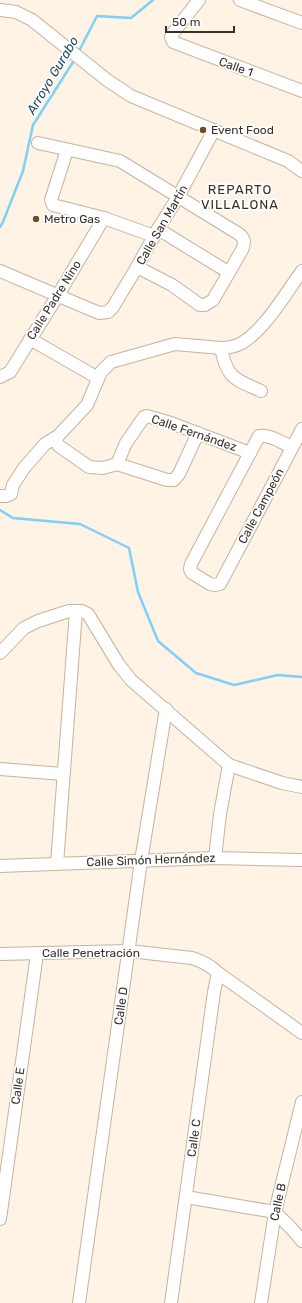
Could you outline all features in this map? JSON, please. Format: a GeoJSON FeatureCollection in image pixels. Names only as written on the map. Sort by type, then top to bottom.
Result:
{"type":"FeatureCollection","features":[{"type":"Feature","properties":{"kind":"street","name":"Calle 1"},"geometry":{"type":"LineString","coordinates":[[199,0],[173,33],[171,37],[175,44],[302,91]]}},
{"type":"Feature","properties":{"kind":"street"},"geometry":{"type":"LineString","coordinates":[[240,0],[302,23]]}},
{"type":"Feature","properties":{"kind":"street"},"geometry":{"type":"LineString","coordinates":[[0,10],[8,10],[24,15],[32,20],[107,80],[131,96],[288,161],[302,171]]}},
{"type":"Feature","properties":{"kind":"street","name":"Calle San Martín"},"geometry":{"type":"LineString","coordinates":[[58,295],[103,314],[108,312],[113,307],[178,197],[214,130]]}},
{"type":"Feature","properties":{"kind":"street"},"geometry":{"type":"LineString","coordinates":[[38,143],[120,161],[243,237],[244,245],[212,300],[205,305],[200,305],[172,285],[137,267]]}},
{"type":"Feature","properties":{"kind":"street"},"geometry":{"type":"LineString","coordinates":[[67,150],[51,200],[52,203],[56,206],[156,233],[228,272]]}},
{"type":"Feature","properties":{"kind":"street","name":"Calle Padre Nino"},"geometry":{"type":"LineString","coordinates":[[0,377],[10,372],[104,218]]}},
{"type":"Feature","properties":{"kind":"street"},"geometry":{"type":"LineString","coordinates":[[0,270],[58,295]]}},
{"type":"Feature","properties":{"kind":"street"},"geometry":{"type":"LineString","coordinates":[[0,496],[11,494],[13,485],[24,468],[45,444],[58,436],[87,405],[101,372],[111,362],[175,344],[229,348],[241,344],[255,333],[272,313],[302,271]]}},
{"type":"Feature","properties":{"kind":"street"},"geometry":{"type":"LineString","coordinates":[[30,339],[98,378]]}},
{"type":"Feature","properties":{"kind":"street"},"geometry":{"type":"LineString","coordinates":[[221,348],[224,362],[230,373],[242,382],[261,391]]}},
{"type":"Feature","properties":{"kind":"street","name":"Calle Fernández"},"geometry":{"type":"LineString","coordinates":[[117,464],[126,442],[144,417],[150,416],[250,453]]}},
{"type":"Feature","properties":{"kind":"street","name":"Calle Campeón"},"geometry":{"type":"LineString","coordinates":[[250,453],[191,564],[190,568],[192,573],[210,584],[220,584],[302,429]]}},
{"type":"Feature","properties":{"kind":"street"},"geometry":{"type":"LineString","coordinates":[[54,438],[59,446],[89,467],[103,468],[117,464],[167,480],[174,480],[179,474],[198,433]]}},
{"type":"Feature","properties":{"kind":"street"},"geometry":{"type":"LineString","coordinates":[[250,453],[259,436],[264,435],[292,447]]}},
{"type":"Feature","properties":{"kind":"street"},"geometry":{"type":"LineString","coordinates":[[57,864],[76,610]]}},
{"type":"Feature","properties":{"kind":"street"},"geometry":{"type":"LineString","coordinates":[[0,653],[24,628],[52,616],[76,610],[88,614],[119,665],[131,680],[229,765],[282,783],[302,787]]}},
{"type":"Feature","properties":{"kind":"street","name":"Calle D"},"geometry":{"type":"LineString","coordinates":[[80,1303],[141,861],[166,709]]}},
{"type":"Feature","properties":{"kind":"street"},"geometry":{"type":"LineString","coordinates":[[216,858],[220,814],[229,765]]}},
{"type":"Feature","properties":{"kind":"street"},"geometry":{"type":"LineString","coordinates":[[0,769],[63,774]]}},
{"type":"Feature","properties":{"kind":"street","name":"Calle Simón Hernández"},"geometry":{"type":"LineString","coordinates":[[0,866],[216,858],[302,860]]}},
{"type":"Feature","properties":{"kind":"street","name":"Calle Penetración"},"geometry":{"type":"LineString","coordinates":[[0,954],[129,951],[192,958],[208,964],[218,973],[302,1033]]}},
{"type":"Feature","properties":{"kind":"street","name":"Calle E"},"geometry":{"type":"LineString","coordinates":[[0,1219],[36,954]]}},
{"type":"Feature","properties":{"kind":"street","name":"Calle C"},"geometry":{"type":"LineString","coordinates":[[171,1303],[218,973]]}},
{"type":"Feature","properties":{"kind":"street","name":"Calle B"},"geometry":{"type":"LineString","coordinates":[[261,1303],[275,1212],[302,1102]]}},
{"type":"Feature","properties":{"kind":"street"},"geometry":{"type":"LineString","coordinates":[[186,1197],[275,1212],[302,1241]]}},
{"type":"Feature","properties":{"kind":"waterway","name":"Arroyo Gurabo"},"geometry":{"type":"LineString","coordinates":[[78,53],[97,16],[131,18],[153,0]]}},
{"type":"Feature","properties":{"kind":"waterway","name":"Arroyo Gurabo"},"geometry":{"type":"LineString","coordinates":[[0,227],[23,171],[33,125],[75,59]]}},
{"type":"Feature","properties":{"kind":"waterway","name":"Arroyo Gurabo"},"geometry":{"type":"LineString","coordinates":[[0,510],[13,518],[80,524],[129,548],[138,592],[158,641],[196,673],[234,685],[278,675],[302,677]]}},
{"type":"Feature","properties":{"kind":"place","name":"Event Food"},"geometry":{"type":"Point","coordinates":[203,130]}},
{"type":"Feature","properties":{"kind":"place","name":"Metro Gas"},"geometry":{"type":"Point","coordinates":[36,219]}},
{"type":"Feature","properties":{"kind":"district","name":"REPARTO VILLALONA"},"geometry":{"type":"Point","coordinates":[240,196]}}]}
